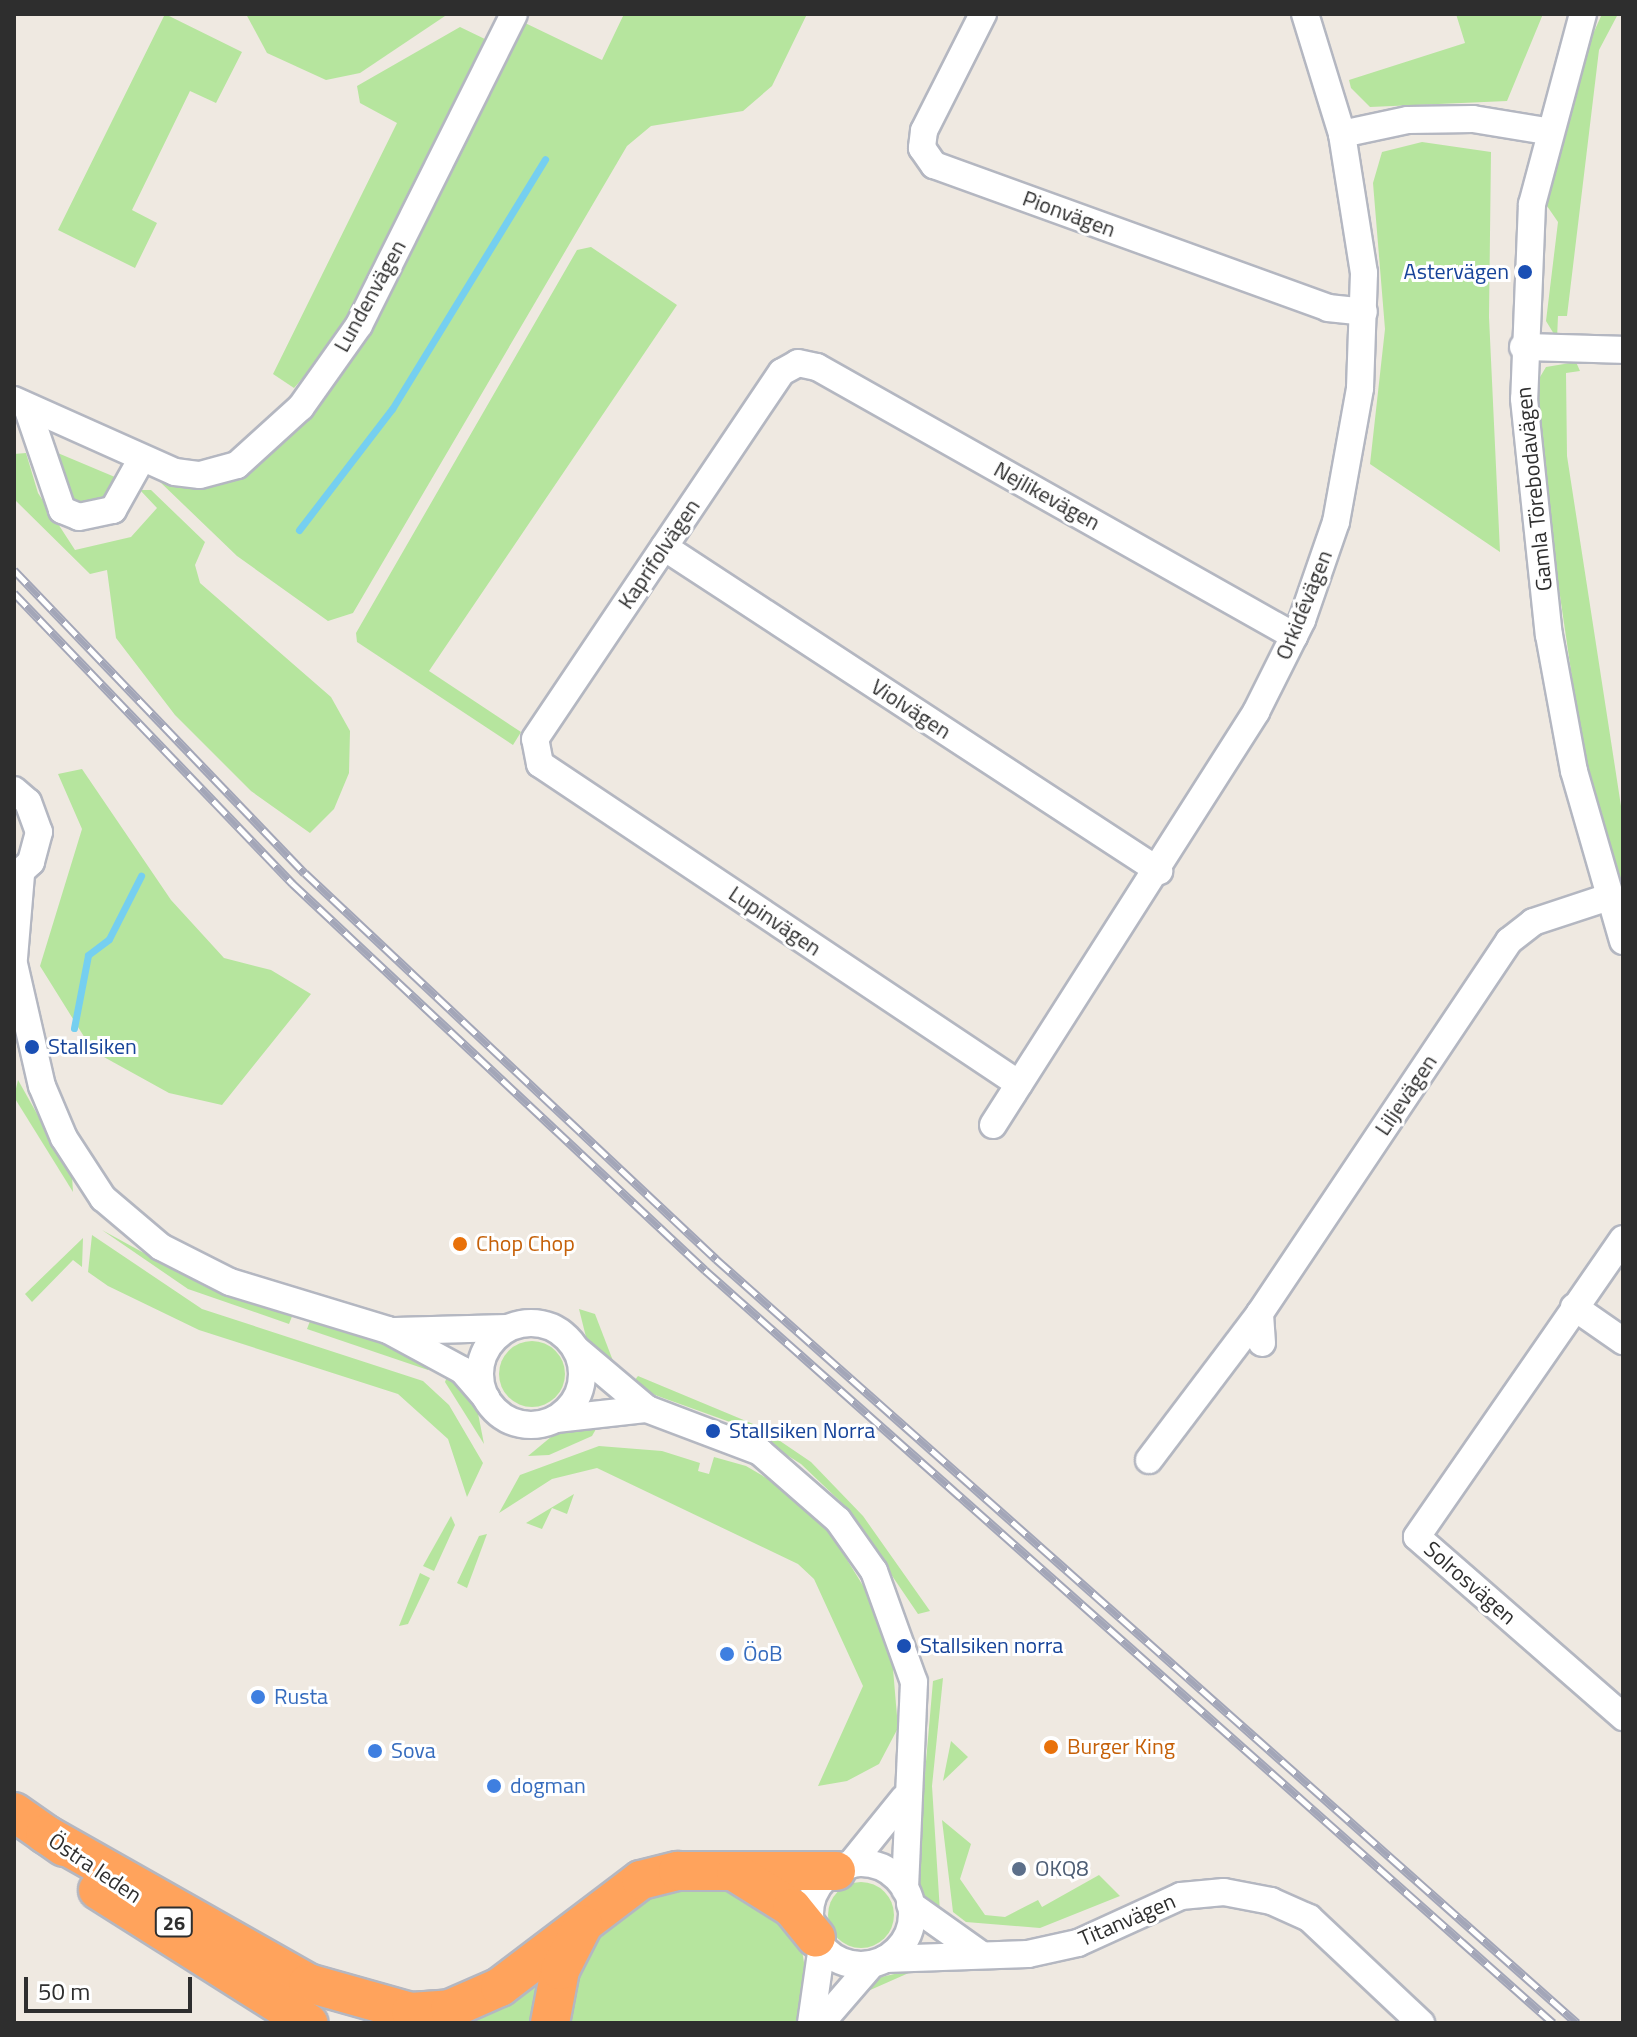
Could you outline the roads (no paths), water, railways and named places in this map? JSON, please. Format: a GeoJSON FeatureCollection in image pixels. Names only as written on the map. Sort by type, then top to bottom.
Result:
{"type":"FeatureCollection","features":[{"type":"Feature","properties":{"kind":"highway","name":"Östra leden"},"geometry":{"type":"LineString","coordinates":[[14,1812],[29,1832],[163,1934],[308,2023]]}},
{"type":"Feature","properties":{"kind":"highway"},"geometry":{"type":"LineString","coordinates":[[29,1832],[308,1983],[411,2012],[450,2009],[500,1987],[589,1913],[641,1880],[678,1871],[843,1868]]}},
{"type":"Feature","properties":{"kind":"highway","name":"Östra leden"},"geometry":{"type":"LineString","coordinates":[[29,1832],[339,2023]]}},
{"type":"Feature","properties":{"kind":"highway"},"geometry":{"type":"LineString","coordinates":[[734,1872],[792,1908],[819,1942]]}},
{"type":"Feature","properties":{"kind":"highway"},"geometry":{"type":"LineString","coordinates":[[550,2023],[560,1970],[589,1913]]}},
{"type":"Feature","properties":{"kind":"highway"},"geometry":{"type":"LineString","coordinates":[[163,1934],[280,2023]]}},
{"type":"Feature","properties":{"kind":"street","name":"Lundenvägen"},"geometry":{"type":"LineString","coordinates":[[20,403],[141,460],[200,475],[237,465],[301,407],[359,325],[514,14]]}},
{"type":"Feature","properties":{"kind":"street","name":"Pionvägen"},"geometry":{"type":"LineString","coordinates":[[983,14],[924,131],[922,148],[934,165],[1328,308],[1364,312]]}},
{"type":"Feature","properties":{"kind":"street","name":"Orkidévägen"},"geometry":{"type":"LineString","coordinates":[[993,1125],[1159,871],[1294,636],[1336,522],[1360,388],[1364,312],[1342,134],[1305,14]]}},
{"type":"Feature","properties":{"kind":"street","name":"Gamla Törebodavägen"},"geometry":{"type":"LineString","coordinates":[[1583,21],[1546,131],[1528,234],[1523,347],[1549,635],[1606,898],[1623,941]]}},
{"type":"Feature","properties":{"kind":"street"},"geometry":{"type":"LineString","coordinates":[[1342,134],[1408,120],[1473,119],[1546,131]]}},
{"type":"Feature","properties":{"kind":"street"},"geometry":{"type":"LineString","coordinates":[[1523,347],[1623,350]]}},
{"type":"Feature","properties":{"kind":"street","name":"Nejlikevägen"},"geometry":{"type":"LineString","coordinates":[[798,363],[829,373],[1294,636]]}},
{"type":"Feature","properties":{"kind":"street","name":"Kaprifolvägen"},"geometry":{"type":"LineString","coordinates":[[533,754],[535,739],[782,372],[798,363]]}},
{"type":"Feature","properties":{"kind":"street","name":"Lundenvägen"},"geometry":{"type":"LineString","coordinates":[[20,403],[62,510],[79,517],[113,510],[141,460]]}},
{"type":"Feature","properties":{"kind":"street","name":"Violvägen"},"geometry":{"type":"LineString","coordinates":[[664,547],[1159,871]]}},
{"type":"Feature","properties":{"kind":"street","name":"Lupinvägen"},"geometry":{"type":"LineString","coordinates":[[533,754],[1019,1084]]}},
{"type":"Feature","properties":{"kind":"street"},"geometry":{"type":"LineString","coordinates":[[14,790],[28,802],[39,832],[17,876],[14,961],[42,1086],[64,1138],[103,1198],[161,1247],[230,1282],[388,1330],[462,1370],[486,1398],[515,1423],[647,1409]]}},
{"type":"Feature","properties":{"kind":"street","name":"Liljevägen"},"geometry":{"type":"LineString","coordinates":[[1149,1460],[1260,1313],[1509,941],[1533,922],[1606,898]]}},
{"type":"Feature","properties":{"kind":"street","name":"Solrosvägen"},"geometry":{"type":"LineString","coordinates":[[1623,1239],[1417,1537],[1623,1717]]}},
{"type":"Feature","properties":{"kind":"street"},"geometry":{"type":"LineString","coordinates":[[1574,1307],[1623,1341]]}},
{"type":"Feature","properties":{"kind":"street"},"geometry":{"type":"LineString","coordinates":[[1260,1313],[1262,1343]]}},
{"type":"Feature","properties":{"kind":"street"},"geometry":{"type":"LineString","coordinates":[[388,1330],[508,1328],[541,1324],[647,1409],[760,1452],[838,1520],[874,1571],[914,1682],[917,1734],[904,1798],[907,1936],[821,2023]]}},
{"type":"Feature","properties":{"kind":"street"},"geometry":{"type":"LineString","coordinates":[[486,1398],[480,1366],[508,1328]]}},
{"type":"Feature","properties":{"kind":"street"},"geometry":{"type":"LineString","coordinates":[[555,1419],[581,1380],[576,1349]]}},
{"type":"Feature","properties":{"kind":"street"},"geometry":{"type":"LineString","coordinates":[[811,2023],[819,1942],[812,1901],[904,1798]]}},
{"type":"Feature","properties":{"kind":"street"},"geometry":{"type":"LineString","coordinates":[[843,1868],[882,1868],[908,1897],[979,1953]]}},
{"type":"Feature","properties":{"kind":"street","name":"Titanvägen"},"geometry":{"type":"LineString","coordinates":[[878,1962],[979,1953],[1028,1954],[1078,1943],[1181,1896],[1224,1892],[1271,1901],[1309,1918],[1421,2023]]}},
{"type":"Feature","properties":{"kind":"street"},"geometry":{"type":"LineString","coordinates":[[819,1942],[844,1962],[878,1962]]}},
{"type":"Feature","properties":{"kind":"waterway"},"geometry":{"type":"LineString","coordinates":[[299,530],[392,409],[545,159]]}},
{"type":"Feature","properties":{"kind":"waterway"},"geometry":{"type":"LineString","coordinates":[[74,1028],[88,955],[109,939],[141,876]]}},
{"type":"Feature","properties":{"kind":"railway"},"geometry":{"type":"LineString","coordinates":[[14,570],[305,873],[716,1259],[1577,2023]]}},
{"type":"Feature","properties":{"kind":"railway"},"geometry":{"type":"LineString","coordinates":[[14,593],[292,883],[705,1270],[1553,2023]]}},
{"type":"Feature","properties":{"kind":"place","name":"Astervägen"},"geometry":{"type":"Point","coordinates":[1525,272]}},
{"type":"Feature","properties":{"kind":"place","name":"Stallsiken"},"geometry":{"type":"Point","coordinates":[32,1047]}},
{"type":"Feature","properties":{"kind":"place","name":"Chop Chop"},"geometry":{"type":"Point","coordinates":[460,1244]}},
{"type":"Feature","properties":{"kind":"place","name":"Stallsiken Norra"},"geometry":{"type":"Point","coordinates":[713,1431]}},
{"type":"Feature","properties":{"kind":"place","name":"Stallsiken norra"},"geometry":{"type":"Point","coordinates":[904,1646]}},
{"type":"Feature","properties":{"kind":"place","name":"ÖoB"},"geometry":{"type":"Point","coordinates":[727,1654]}},
{"type":"Feature","properties":{"kind":"place","name":"Rusta"},"geometry":{"type":"Point","coordinates":[258,1697]}},
{"type":"Feature","properties":{"kind":"place","name":"Burger King"},"geometry":{"type":"Point","coordinates":[1051,1747]}},
{"type":"Feature","properties":{"kind":"place","name":"Sova"},"geometry":{"type":"Point","coordinates":[375,1751]}},
{"type":"Feature","properties":{"kind":"place","name":"dogman"},"geometry":{"type":"Point","coordinates":[494,1786]}},
{"type":"Feature","properties":{"kind":"place","name":"OKQ8"},"geometry":{"type":"Point","coordinates":[1019,1869]}}]}
